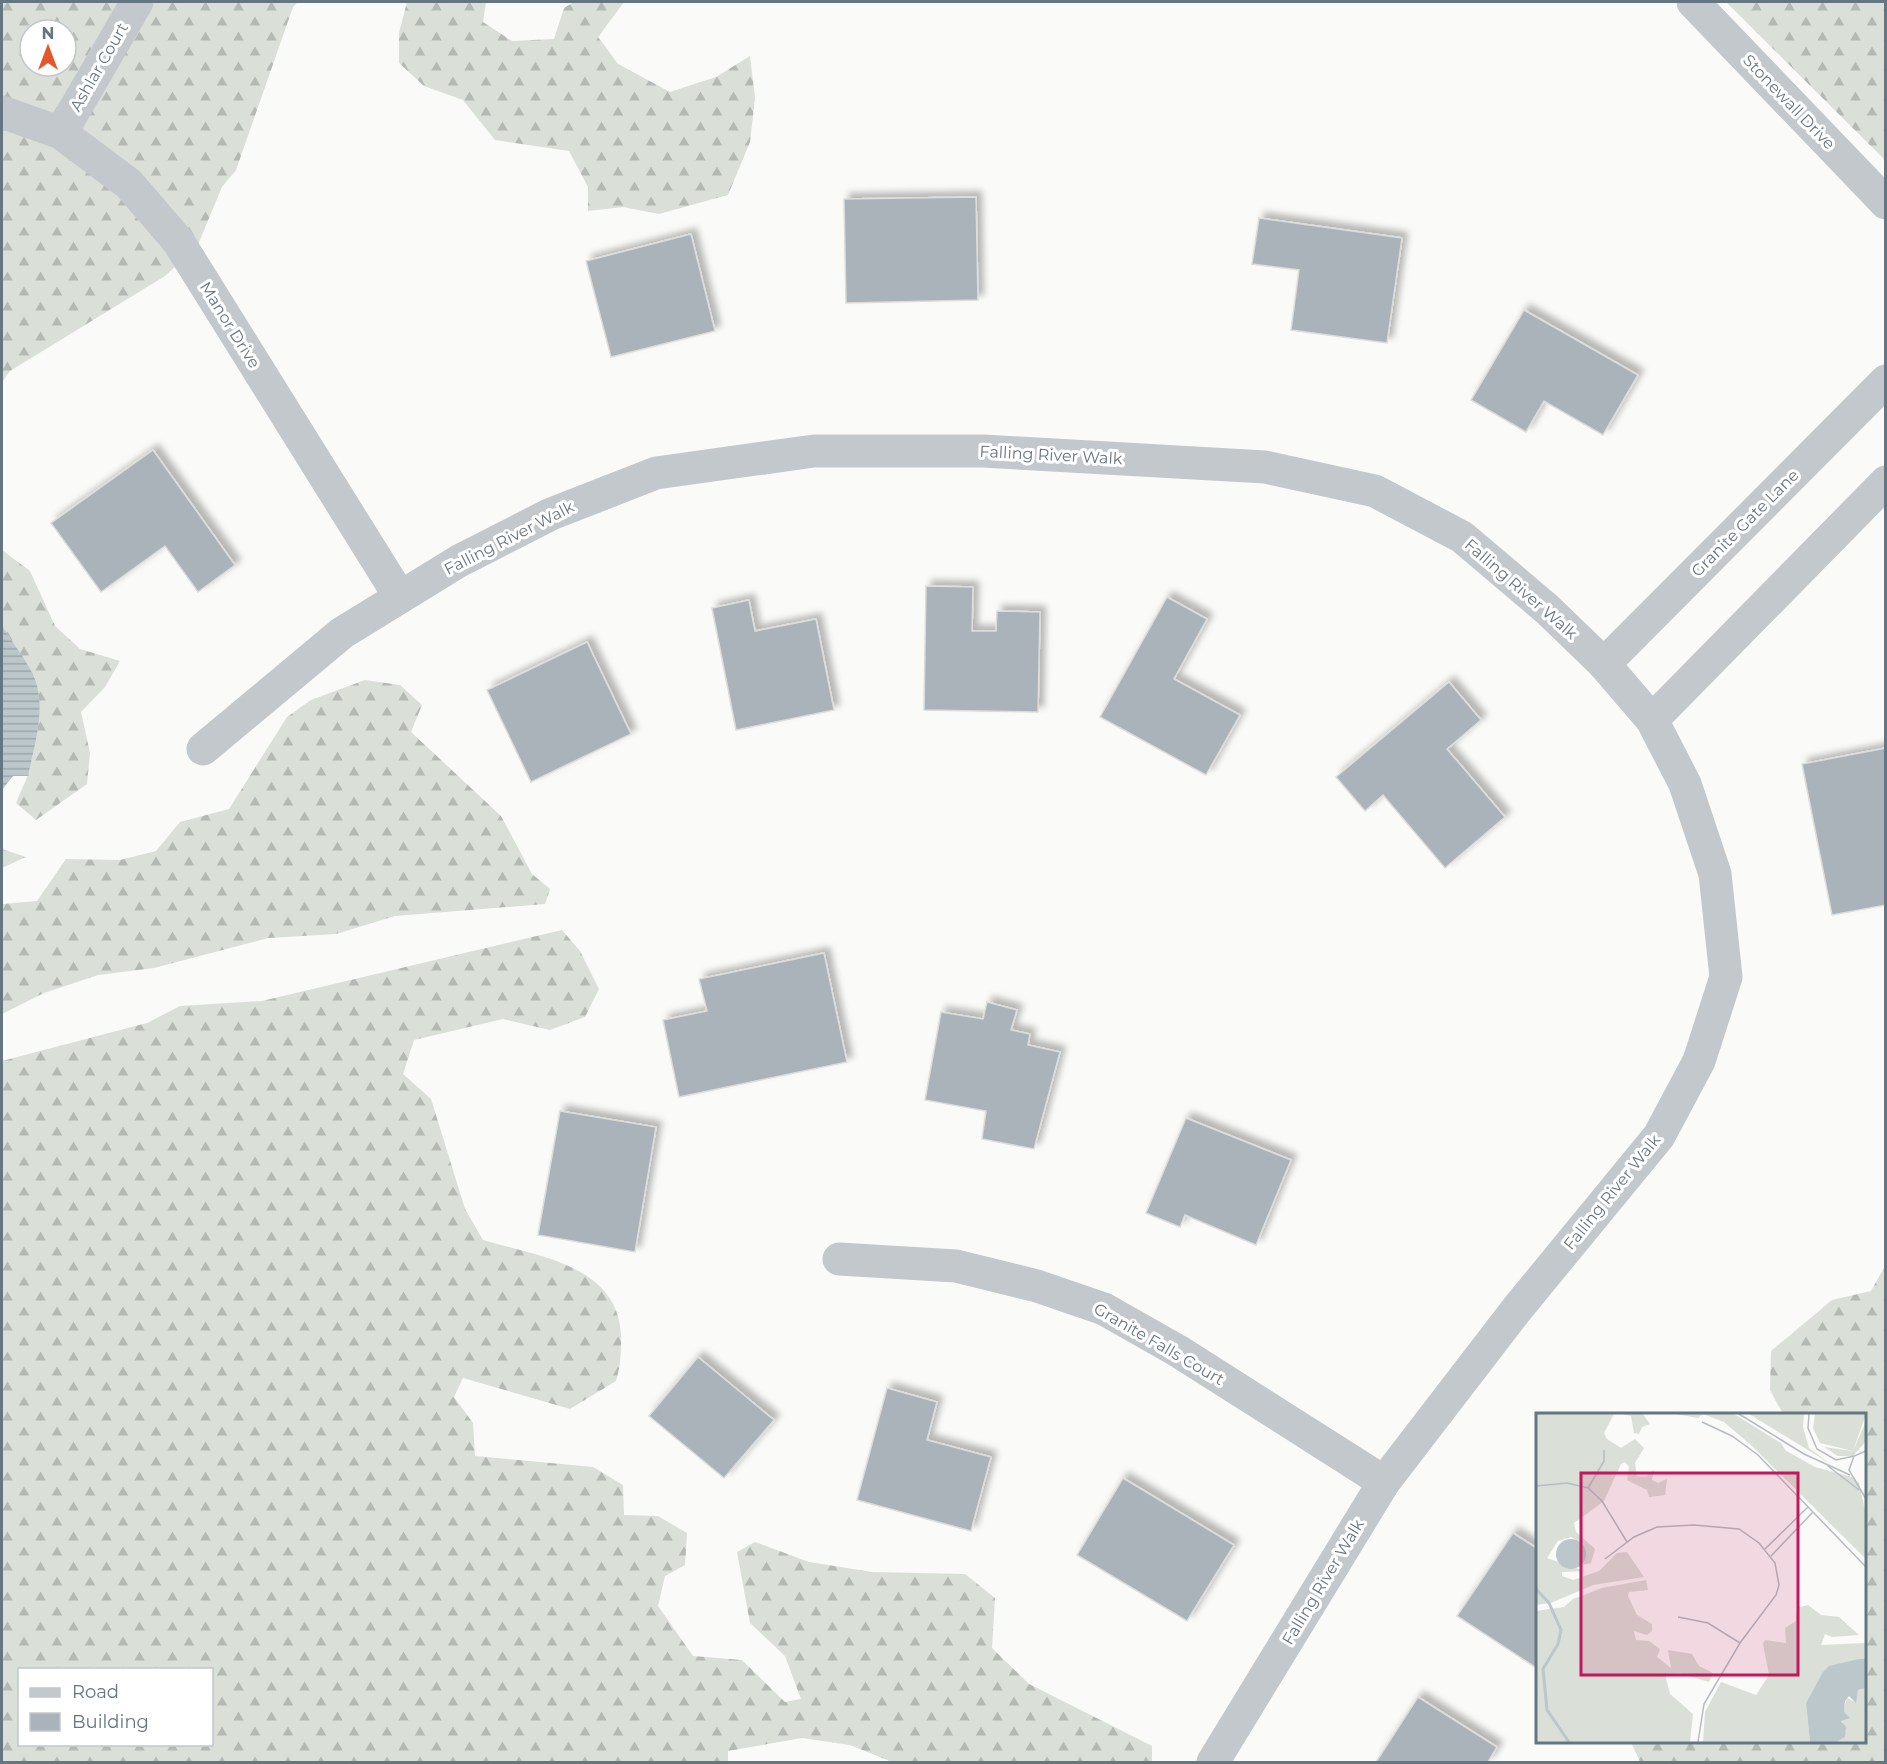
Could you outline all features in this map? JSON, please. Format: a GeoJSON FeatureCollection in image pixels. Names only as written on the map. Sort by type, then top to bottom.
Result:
{"type":"FeatureCollection","features":[{"type":"Feature","properties":{"kind":"street","name":"Ashlar Court"},"geometry":{"type":"LineString","coordinates":[[61,133],[137,2]]}},
{"type":"Feature","properties":{"kind":"street","name":"Stonewall Drive"},"geometry":{"type":"LineString","coordinates":[[1693,2],[1886,202]]}},
{"type":"Feature","properties":{"kind":"street","name":"Manor Drive"},"geometry":{"type":"LineString","coordinates":[[2,112],[61,133],[129,184],[178,241],[400,597]]}},
{"type":"Feature","properties":{"kind":"street","name":"Granite Gate Lane"},"geometry":{"type":"LineString","coordinates":[[1604,664],[1886,381]]}},
{"type":"Feature","properties":{"kind":"street","name":"Falling River Walk"},"geometry":{"type":"LineString","coordinates":[[203,749],[342,633],[459,561],[551,514],[656,473],[813,451],[983,451],[1265,467],[1375,492],[1462,537],[1547,609],[1604,664],[1652,720],[1685,784],[1715,874],[1726,977],[1699,1061],[1659,1136],[1517,1309],[1384,1482],[1214,1762]]}},
{"type":"Feature","properties":{"kind":"street"},"geometry":{"type":"LineString","coordinates":[[1652,720],[1886,482]]}},
{"type":"Feature","properties":{"kind":"street","name":"Granite Falls Court"},"geometry":{"type":"LineString","coordinates":[[839,1259],[956,1266],[1037,1286],[1104,1309],[1178,1351],[1384,1482]]}},
{"type":"Feature","properties":{"kind":"green space"},"geometry":{"type":"Polygon","coordinates":[[[2,2],[298,2],[293,7],[236,170],[222,187],[197,247],[165,276],[10,371],[2,382],[2,2]]]}},
{"type":"Feature","properties":{"kind":"green space"},"geometry":{"type":"Polygon","coordinates":[[[407,2],[486,2],[483,22],[512,41],[554,39],[564,8],[574,2],[624,2],[598,37],[618,64],[670,92],[716,77],[750,56],[755,98],[750,142],[728,195],[659,214],[623,207],[588,211],[588,187],[569,151],[495,140],[463,100],[424,86],[399,63],[399,33],[407,2]]]}},
{"type":"Feature","properties":{"kind":"green space"},"geometry":{"type":"Polygon","coordinates":[[[1726,2],[1885,2],[1885,160],[1726,2]]]}},
{"type":"Feature","properties":{"kind":"green space"},"geometry":{"type":"Polygon","coordinates":[[[2,550],[30,571],[55,626],[80,649],[120,661],[105,687],[81,712],[90,753],[87,784],[36,820],[16,803],[28,775],[38,727],[13,645],[2,625],[2,550]]]}},
{"type":"Feature","properties":{"kind":"green space"},"geometry":{"type":"Polygon","coordinates":[[[365,680],[400,685],[422,705],[411,732],[501,816],[532,874],[550,889],[545,904],[395,916],[336,934],[268,938],[154,968],[98,975],[44,993],[2,1014],[2,904],[37,901],[66,859],[120,860],[156,851],[180,822],[229,809],[287,717],[311,700],[365,680]]]}},
{"type":"Feature","properties":{"kind":"green space"},"geometry":{"type":"Polygon","coordinates":[[[2,849],[26,857],[2,868],[2,849]]]}},
{"type":"Feature","properties":{"kind":"green space"},"geometry":{"type":"Polygon","coordinates":[[[562,930],[580,951],[599,989],[585,1017],[550,1030],[503,1019],[414,1040],[403,1074],[431,1099],[465,1209],[483,1240],[550,1259],[590,1278],[606,1293],[616,1311],[621,1335],[620,1364],[616,1381],[570,1409],[463,1378],[454,1397],[473,1423],[475,1456],[593,1467],[623,1485],[624,1515],[658,1516],[687,1533],[685,1565],[665,1576],[658,1606],[693,1656],[742,1660],[785,1702],[801,1699],[785,1656],[750,1623],[737,1552],[755,1542],[809,1562],[872,1572],[965,1574],[995,1598],[992,1648],[1029,1684],[1152,1746],[1152,1762],[892,1762],[850,1745],[802,1738],[728,1751],[728,1762],[2,1762],[2,1061],[147,1023],[180,1006],[262,1001],[562,930]]]}},
{"type":"Feature","properties":{"kind":"green space"},"geometry":{"type":"Polygon","coordinates":[[[1885,1266],[1885,1762],[1640,1762],[1631,1743],[1866,1743],[1866,1413],[1782,1413],[1770,1390],[1771,1351],[1832,1300],[1871,1291],[1885,1266]]]}},
{"type":"Feature","properties":{"kind":"shaded area"},"geometry":{"type":"Polygon","coordinates":[[[2,625],[36,681],[40,708],[37,736],[28,776],[13,776],[2,790],[2,625]]]}},
{"type":"Feature","properties":{"kind":"building"},"geometry":{"type":"Polygon","coordinates":[[[976,197],[978,300],[846,303],[844,199],[976,197]]]}},
{"type":"Feature","properties":{"kind":"building"},"geometry":{"type":"Polygon","coordinates":[[[1259,218],[1402,238],[1387,343],[1291,330],[1299,270],[1252,264],[1259,218]]]}},
{"type":"Feature","properties":{"kind":"building"},"geometry":{"type":"Polygon","coordinates":[[[691,234],[715,331],[611,357],[586,261],[691,234]]]}},
{"type":"Feature","properties":{"kind":"building"},"geometry":{"type":"Polygon","coordinates":[[[1524,310],[1638,375],[1603,435],[1544,401],[1526,432],[1471,400],[1524,310]]]}},
{"type":"Feature","properties":{"kind":"building"},"geometry":{"type":"Polygon","coordinates":[[[153,450],[235,565],[198,592],[165,546],[101,592],[51,523],[153,450]]]}},
{"type":"Feature","properties":{"kind":"building"},"geometry":{"type":"Polygon","coordinates":[[[926,586],[973,587],[972,631],[996,631],[997,611],[1040,612],[1038,712],[924,710],[926,586]]]}},
{"type":"Feature","properties":{"kind":"building"},"geometry":{"type":"Polygon","coordinates":[[[1167,597],[1207,619],[1174,679],[1240,715],[1206,775],[1100,717],[1167,597]]]}},
{"type":"Feature","properties":{"kind":"building"},"geometry":{"type":"Polygon","coordinates":[[[749,600],[755,631],[816,619],[834,710],[736,730],[712,608],[749,600]]]}},
{"type":"Feature","properties":{"kind":"building"},"geometry":{"type":"Polygon","coordinates":[[[587,642],[631,734],[531,782],[487,690],[587,642]]]}},
{"type":"Feature","properties":{"kind":"building"},"geometry":{"type":"Polygon","coordinates":[[[1449,682],[1481,720],[1447,749],[1505,817],[1445,868],[1383,795],[1365,811],[1336,777],[1449,682]]]}},
{"type":"Feature","properties":{"kind":"building"},"geometry":{"type":"Polygon","coordinates":[[[1886,748],[1886,905],[1832,915],[1802,764],[1886,748]]]}},
{"type":"Feature","properties":{"kind":"building"},"geometry":{"type":"Polygon","coordinates":[[[824,953],[847,1062],[679,1097],[663,1020],[707,1011],[699,979],[824,953]]]}},
{"type":"Feature","properties":{"kind":"building"},"geometry":{"type":"Polygon","coordinates":[[[987,1002],[1017,1010],[1011,1030],[1030,1034],[1028,1045],[1060,1052],[1034,1149],[982,1139],[986,1111],[925,1100],[941,1012],[983,1019],[987,1002]]]}},
{"type":"Feature","properties":{"kind":"building"},"geometry":{"type":"Polygon","coordinates":[[[560,1111],[656,1127],[635,1252],[538,1235],[560,1111]]]}},
{"type":"Feature","properties":{"kind":"building"},"geometry":{"type":"Polygon","coordinates":[[[1186,1118],[1291,1160],[1256,1245],[1185,1215],[1180,1227],[1146,1213],[1186,1118]]]}},
{"type":"Feature","properties":{"kind":"building"},"geometry":{"type":"Polygon","coordinates":[[[698,1357],[774,1420],[724,1478],[649,1416],[698,1357]]]}},
{"type":"Feature","properties":{"kind":"building"},"geometry":{"type":"Polygon","coordinates":[[[887,1388],[937,1402],[927,1440],[991,1457],[971,1531],[857,1500],[887,1388]]]}},
{"type":"Feature","properties":{"kind":"building"},"geometry":{"type":"Polygon","coordinates":[[[1123,1478],[1234,1545],[1187,1621],[1077,1555],[1123,1478]]]}},
{"type":"Feature","properties":{"kind":"building"},"geometry":{"type":"Polygon","coordinates":[[[1513,1533],[1536,1548],[1536,1668],[1457,1616],[1513,1533]]]}},
{"type":"Feature","properties":{"kind":"building"},"geometry":{"type":"Polygon","coordinates":[[[1418,1697],[1497,1747],[1488,1762],[1376,1762],[1418,1697]]]}}]}
